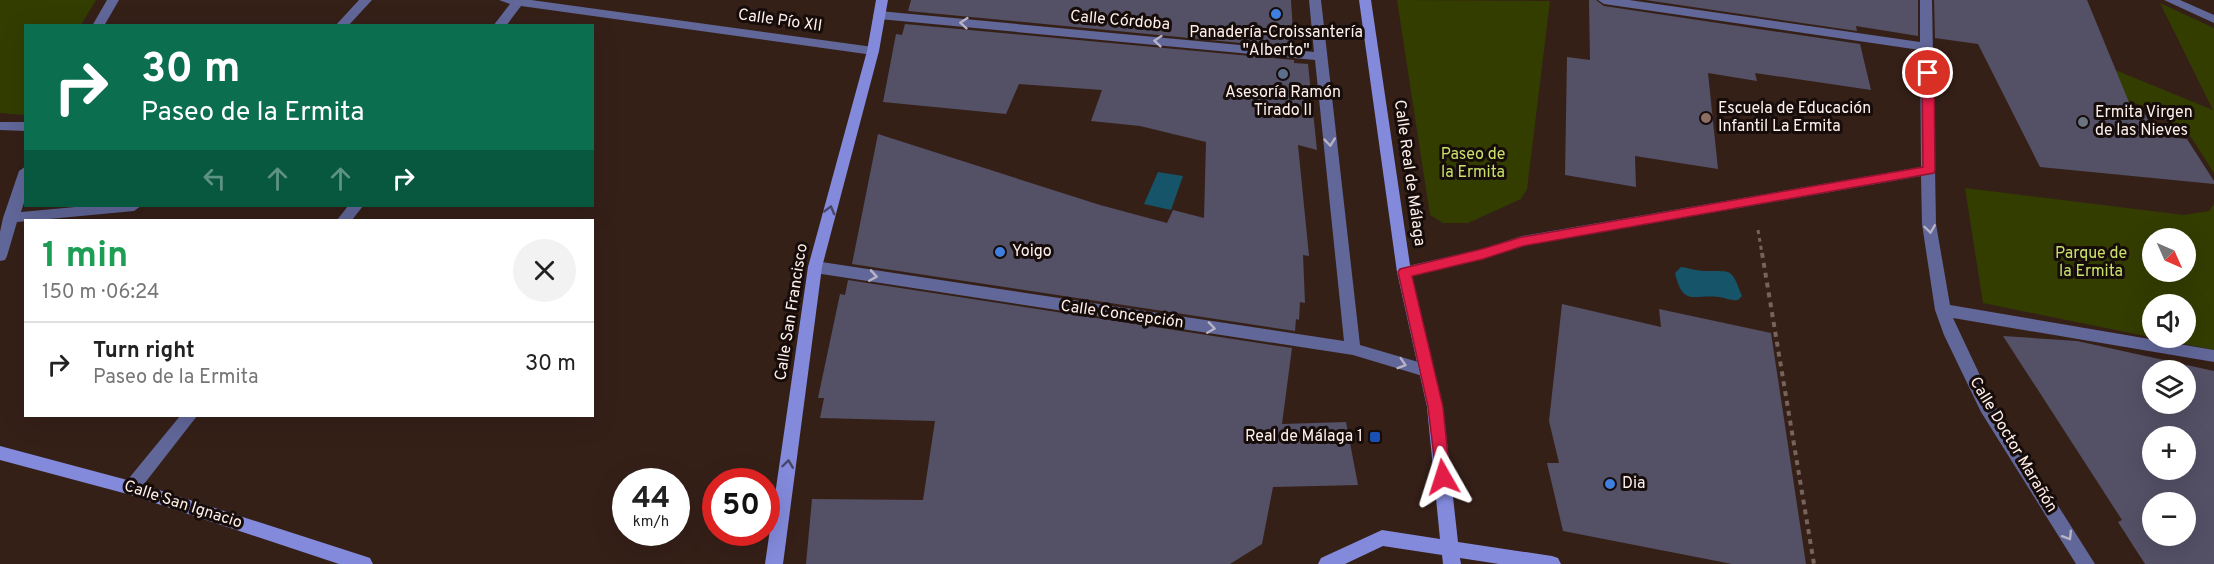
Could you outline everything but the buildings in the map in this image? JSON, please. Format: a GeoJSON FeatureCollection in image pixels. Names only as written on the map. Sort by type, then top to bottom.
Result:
{"type":"FeatureCollection","features":[{"type":"Feature","properties":{"kind":"street"},"geometry":{"type":"LineString","coordinates":[[99,24],[113,0]]}},
{"type":"Feature","properties":{"kind":"street"},"geometry":{"type":"LineString","coordinates":[[342,24],[366,0]]}},
{"type":"Feature","properties":{"kind":"street"},"geometry":{"type":"LineString","coordinates":[[1315,0],[1353,349]]}},
{"type":"Feature","properties":{"kind":"street","name":"Calle Real de Málaga"},"geometry":{"type":"LineString","coordinates":[[1365,0],[1404,272],[1435,407],[1451,556]]}},
{"type":"Feature","properties":{"kind":"street"},"geometry":{"type":"LineString","coordinates":[[1604,0],[1649,3],[1927,47]]}},
{"type":"Feature","properties":{"kind":"street","name":"Calle Doctor Marañón"},"geometry":{"type":"LineString","coordinates":[[1926,0],[1929,224],[1942,310],[1987,406],[2086,564]]}},
{"type":"Feature","properties":{"kind":"street"},"geometry":{"type":"LineString","coordinates":[[2170,0],[2214,19]]}},
{"type":"Feature","properties":{"kind":"street"},"geometry":{"type":"LineString","coordinates":[[500,24],[511,1]]}},
{"type":"Feature","properties":{"kind":"street","name":"Calle Pío XII"},"geometry":{"type":"LineString","coordinates":[[511,1],[873,51]]}},
{"type":"Feature","properties":{"kind":"street","name":"Calle Córdoba"},"geometry":{"type":"LineString","coordinates":[[881,8],[1321,57]]}},
{"type":"Feature","properties":{"kind":"street","name":"Calle San Francisco"},"geometry":{"type":"LineString","coordinates":[[774,564],[815,267],[873,51],[881,8]]}},
{"type":"Feature","properties":{"kind":"street"},"geometry":{"type":"LineString","coordinates":[[0,126],[24,127]]}},
{"type":"Feature","properties":{"kind":"street"},"geometry":{"type":"LineString","coordinates":[[1404,272],[1483,254],[1522,242],[1929,170]]}},
{"type":"Feature","properties":{"kind":"street"},"geometry":{"type":"LineString","coordinates":[[0,256],[24,177]]}},
{"type":"Feature","properties":{"kind":"street"},"geometry":{"type":"LineString","coordinates":[[10,218],[124,207]]}},
{"type":"Feature","properties":{"kind":"street"},"geometry":{"type":"LineString","coordinates":[[345,219],[355,207]]}},
{"type":"Feature","properties":{"kind":"street","name":"Calle Concepción"},"geometry":{"type":"LineString","coordinates":[[815,267],[1353,349],[1426,371]]}},
{"type":"Feature","properties":{"kind":"street"},"geometry":{"type":"LineString","coordinates":[[1942,310],[2214,356]]}},
{"type":"Feature","properties":{"kind":"street"},"geometry":{"type":"LineString","coordinates":[[131,488],[188,417]]}},
{"type":"Feature","properties":{"kind":"street","name":"Calle San Ignacio"},"geometry":{"type":"LineString","coordinates":[[0,453],[131,488],[364,564]]}},
{"type":"Feature","properties":{"kind":"street"},"geometry":{"type":"LineString","coordinates":[[1328,564],[1382,538],[1451,556],[1552,564]]}},
{"type":"Feature","properties":{"kind":"path"},"geometry":{"type":"LineString","coordinates":[[1754,202],[1814,564]]}},
{"type":"Feature","properties":{"kind":"green space"},"geometry":{"type":"Polygon","coordinates":[[[0,0],[96,0],[82,24],[24,24],[24,115],[0,113],[0,0]]]}},
{"type":"Feature","properties":{"kind":"green space","name":"Paseo de la Ermita"},"geometry":{"type":"Polygon","coordinates":[[[1397,0],[1550,1],[1527,189],[1521,199],[1468,223],[1443,223],[1430,215],[1397,0]]]}},
{"type":"Feature","properties":{"kind":"green space"},"geometry":{"type":"Polygon","coordinates":[[[2160,3],[2214,28],[2214,173],[2191,137],[2153,111],[2106,90],[2081,56],[2213,110],[2160,3]]]}},
{"type":"Feature","properties":{"kind":"green space","name":"Parque de la Ermita"},"geometry":{"type":"Polygon","coordinates":[[[1965,188],[2184,215],[2209,211],[2214,204],[2214,350],[2196,346],[2196,294],[2142,294],[2142,335],[1983,303],[1965,188]]]}},
{"type":"Feature","properties":{"kind":"water"},"geometry":{"type":"Polygon","coordinates":[[[1158,172],[1183,176],[1171,210],[1144,204],[1158,172]]]}},
{"type":"Feature","properties":{"kind":"water"},"geometry":{"type":"Polygon","coordinates":[[[1681,267],[1730,273],[1736,280],[1742,296],[1738,300],[1719,297],[1690,297],[1682,291],[1678,284],[1675,273],[1681,267]]]}},
{"type":"Feature","properties":{"kind":"place","name":"Panadería-Croissantería \"Alberto\""},"geometry":{"type":"Point","coordinates":[1276,14]}},
{"type":"Feature","properties":{"kind":"place","name":"Asesoría Ramón Tirado II"},"geometry":{"type":"Point","coordinates":[1283,74]}},
{"type":"Feature","properties":{"kind":"place","name":"Escuela de Educación Infantil La Ermita"},"geometry":{"type":"Point","coordinates":[1706,118]}},
{"type":"Feature","properties":{"kind":"place","name":"Ermita Virgen de las Nieves"},"geometry":{"type":"Point","coordinates":[2083,122]}},
{"type":"Feature","properties":{"kind":"place","name":"Yoigo"},"geometry":{"type":"Point","coordinates":[1000,252]}},
{"type":"Feature","properties":{"kind":"place","name":"Real de Málaga 1"},"geometry":{"type":"Point","coordinates":[1375,437]}},
{"type":"Feature","properties":{"kind":"place","name":"Dia"},"geometry":{"type":"Point","coordinates":[1610,484]}},
{"type":"Feature","properties":{"kind":"route"},"geometry":{"type":"LineString","coordinates":[[1443,477],[1435,407],[1404,272],[1441,265],[1522,242],[1929,170],[1928,73]]}}]}
